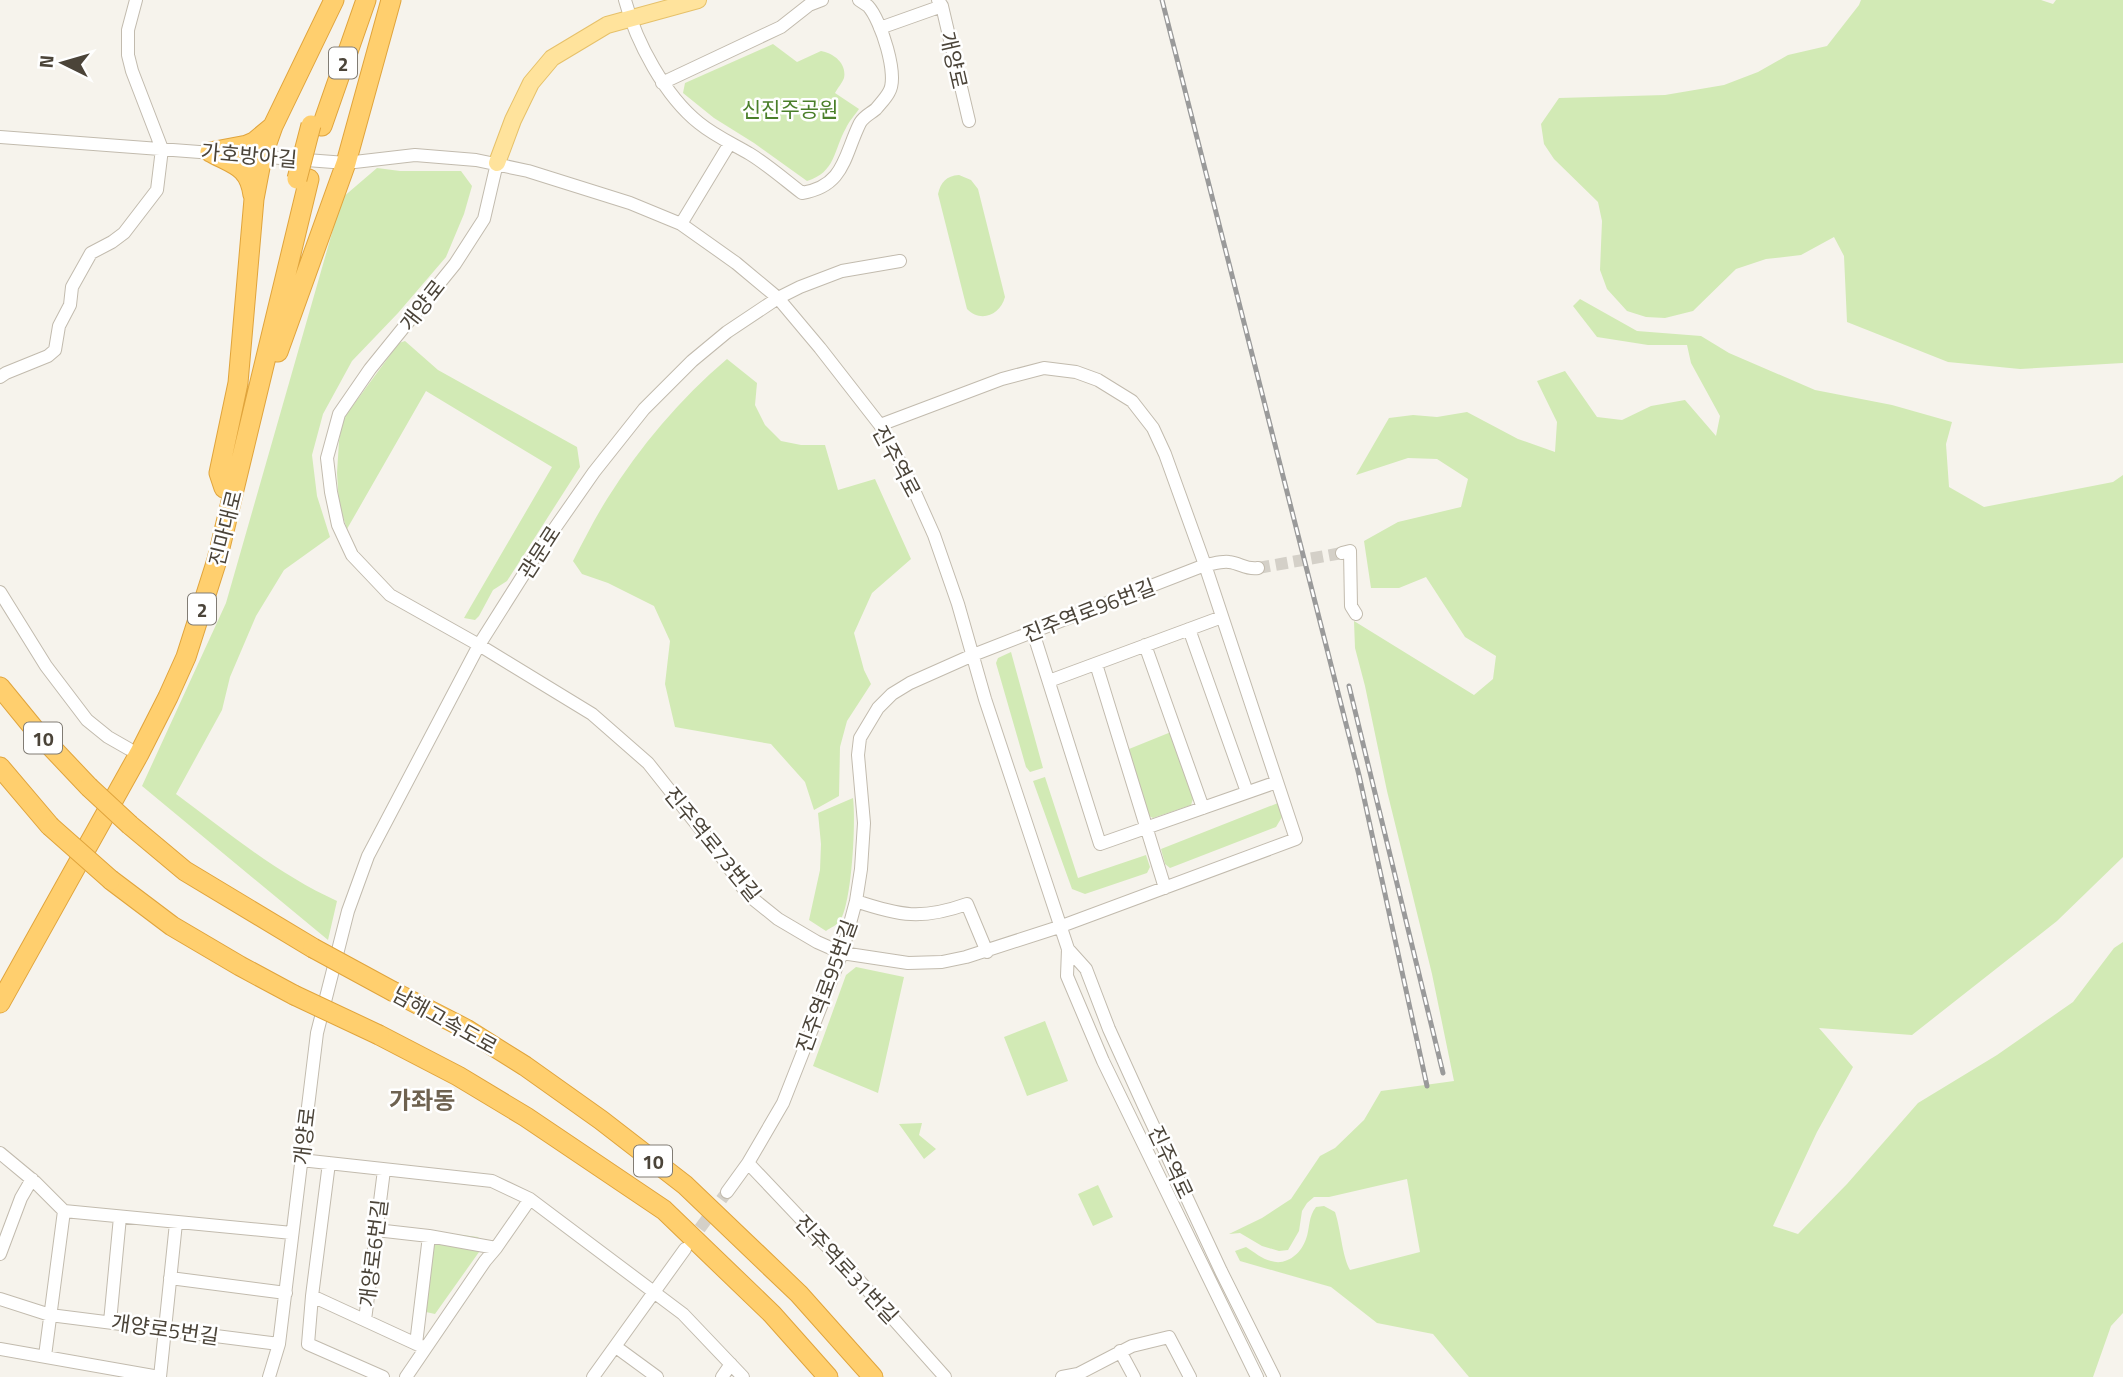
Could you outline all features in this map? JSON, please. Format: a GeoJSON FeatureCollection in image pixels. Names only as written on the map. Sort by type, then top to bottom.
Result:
{"type":"FeatureCollection","features":[{"type":"Feature","properties":{"kind":"highway"},"geometry":{"type":"LineString","coordinates":[[224,488],[219,473],[238,383],[254,199],[262,157],[273,126],[334,0]]}},
{"type":"Feature","properties":{"kind":"highway","name":"2"},"geometry":{"type":"LineString","coordinates":[[303,179],[354,0]]}},
{"type":"Feature","properties":{"kind":"highway","name":"2"},"geometry":{"type":"LineString","coordinates":[[317,126],[366,0]]}},
{"type":"Feature","properties":{"kind":"highway"},"geometry":{"type":"LineString","coordinates":[[246,440],[259,415],[288,321],[346,163],[391,0]]}},
{"type":"Feature","properties":{"kind":"highway"},"geometry":{"type":"LineString","coordinates":[[210,152],[247,145],[273,126]]}},
{"type":"Feature","properties":{"kind":"highway"},"geometry":{"type":"LineString","coordinates":[[210,152],[248,175],[254,199]]}},
{"type":"Feature","properties":{"kind":"highway","name":"진마대로"},"geometry":{"type":"LineString","coordinates":[[0,1003],[139,754],[168,697],[199,621],[218,560],[303,179]]}},
{"type":"Feature","properties":{"kind":"highway","name":"진마대로"},"geometry":{"type":"LineString","coordinates":[[0,980],[129,749],[158,692],[188,617],[207,557],[303,179]]}},
{"type":"Feature","properties":{"kind":"highway","name":"남해고속도로"},"geometry":{"type":"LineString","coordinates":[[0,685],[36,730],[89,787],[185,871],[313,948],[466,1029],[525,1066],[685,1185],[799,1294],[873,1377]]}},
{"type":"Feature","properties":{"kind":"highway","name":"남해고속도로"},"geometry":{"type":"LineString","coordinates":[[0,767],[50,826],[110,880],[172,926],[240,967],[458,1076],[526,1117],[664,1210],[772,1314],[828,1377]]}},
{"type":"Feature","properties":{"kind":"main road","name":"개양로"},"geometry":{"type":"LineString","coordinates":[[497,163],[531,83],[552,58],[594,32],[630,18],[698,0]]}},
{"type":"Feature","properties":{"kind":"street"},"geometry":{"type":"LineString","coordinates":[[0,377],[48,356],[55,350],[59,326],[70,304],[72,287],[91,253],[124,233],[157,190],[162,149],[128,55],[128,30],[136,0]]}},
{"type":"Feature","properties":{"kind":"street"},"geometry":{"type":"LineString","coordinates":[[625,0],[630,18],[662,83],[683,109],[699,123],[753,155],[802,193],[825,185],[833,179],[842,168],[862,119],[875,110],[891,90],[894,75],[880,27],[868,7],[859,0]]}},
{"type":"Feature","properties":{"kind":"street"},"geometry":{"type":"LineString","coordinates":[[662,83],[781,27],[809,5],[822,0]]}},
{"type":"Feature","properties":{"kind":"street"},"geometry":{"type":"LineString","coordinates":[[880,27],[940,3]]}},
{"type":"Feature","properties":{"kind":"street","name":"개양로"},"geometry":{"type":"LineString","coordinates":[[940,3],[969,121]]}},
{"type":"Feature","properties":{"kind":"street","name":"가호방아길"},"geometry":{"type":"LineString","coordinates":[[0,137],[346,163],[423,155],[497,163]]}},
{"type":"Feature","properties":{"kind":"street"},"geometry":{"type":"LineString","coordinates":[[681,224],[730,143]]}},
{"type":"Feature","properties":{"kind":"street","name":"개양로"},"geometry":{"type":"LineString","coordinates":[[479,645],[390,595],[352,555],[338,525],[327,458],[340,414],[370,369],[455,264],[484,219],[497,163]]}},
{"type":"Feature","properties":{"kind":"street","name":"진주역로"},"geometry":{"type":"LineString","coordinates":[[497,163],[556,178],[681,224],[736,263],[778,298],[880,425],[908,477],[934,535],[1068,949],[1086,969],[1109,1029],[1144,1106],[1274,1377]]}},
{"type":"Feature","properties":{"kind":"street","name":"관문로"},"geometry":{"type":"LineString","coordinates":[[329,981],[354,892],[369,856],[479,645],[571,503],[644,410],[692,361],[727,332],[778,298],[800,286],[842,271],[900,261]]}},
{"type":"Feature","properties":{"kind":"street"},"geometry":{"type":"LineString","coordinates":[[880,425],[1002,379],[1044,368],[1076,372],[1098,380],[1132,401],[1153,428],[1165,454],[1277,782],[1100,844],[1033,632]]}},
{"type":"Feature","properties":{"kind":"street"},"geometry":{"type":"LineString","coordinates":[[1342,553],[1350,551],[1351,606],[1356,614]]}},
{"type":"Feature","properties":{"kind":"street"},"geometry":{"type":"LineString","coordinates":[[1205,565],[1223,561],[1245,568],[1258,568]]}},
{"type":"Feature","properties":{"kind":"street","name":"진주역로96번길"},"geometry":{"type":"LineString","coordinates":[[973,655],[1205,565]]}},
{"type":"Feature","properties":{"kind":"street"},"geometry":{"type":"LineString","coordinates":[[0,592],[46,666],[88,720],[108,737],[129,749]]}},
{"type":"Feature","properties":{"kind":"street"},"geometry":{"type":"LineString","coordinates":[[1049,681],[1222,617]]}},
{"type":"Feature","properties":{"kind":"street"},"geometry":{"type":"LineString","coordinates":[[1189,629],[1247,792]]}},
{"type":"Feature","properties":{"kind":"street","name":"진주역로73번길"},"geometry":{"type":"LineString","coordinates":[[479,645],[592,714],[648,763],[717,850],[747,894],[778,919],[842,953],[908,963],[942,962],[986,952],[1296,839],[1277,782]]}},
{"type":"Feature","properties":{"kind":"street"},"geometry":{"type":"LineString","coordinates":[[1145,645],[1203,808]]}},
{"type":"Feature","properties":{"kind":"street","name":"진주역로95번길"},"geometry":{"type":"LineString","coordinates":[[727,1192],[783,1103],[842,953],[856,901],[861,869],[864,823],[858,755],[860,738],[877,708],[892,694],[910,683],[973,655]]}},
{"type":"Feature","properties":{"kind":"street"},"geometry":{"type":"LineString","coordinates":[[1096,664],[1165,888]]}},
{"type":"Feature","properties":{"kind":"street"},"geometry":{"type":"LineString","coordinates":[[856,901],[887,912],[916,915],[942,913],[967,904],[986,952]]}},
{"type":"Feature","properties":{"kind":"street","name":"진주역로"},"geometry":{"type":"LineString","coordinates":[[1068,949],[1067,976],[1103,1060],[1257,1377]]}},
{"type":"Feature","properties":{"kind":"street","name":"개양로"},"geometry":{"type":"LineString","coordinates":[[269,1377],[279,1343],[317,1033],[329,981]]}},
{"type":"Feature","properties":{"kind":"street"},"geometry":{"type":"LineString","coordinates":[[0,1153],[32,1179],[64,1211],[292,1233]]}},
{"type":"Feature","properties":{"kind":"street","name":"개양로6번길"},"geometry":{"type":"LineString","coordinates":[[301,1160],[492,1181],[530,1199],[683,1314],[743,1377]]}},
{"type":"Feature","properties":{"kind":"street"},"geometry":{"type":"LineString","coordinates":[[329,1163],[308,1344],[383,1377]]}},
{"type":"Feature","properties":{"kind":"street","name":"진주역로31번길"},"geometry":{"type":"LineString","coordinates":[[747,1163],[856,1277],[945,1377]]}},
{"type":"Feature","properties":{"kind":"street","name":"개양로6번길"},"geometry":{"type":"LineString","coordinates":[[312,1296],[365,1320],[384,1170]]}},
{"type":"Feature","properties":{"kind":"street"},"geometry":{"type":"LineString","coordinates":[[0,1254],[21,1198],[32,1179]]}},
{"type":"Feature","properties":{"kind":"street"},"geometry":{"type":"LineString","coordinates":[[406,1377],[420,1346],[496,1248],[530,1199]]}},
{"type":"Feature","properties":{"kind":"street"},"geometry":{"type":"LineString","coordinates":[[45,1356],[64,1211]]}},
{"type":"Feature","properties":{"kind":"street"},"geometry":{"type":"LineString","coordinates":[[110,1322],[120,1217]]}},
{"type":"Feature","properties":{"kind":"street"},"geometry":{"type":"LineString","coordinates":[[0,1349],[45,1356],[92,1371],[159,1377],[176,1223]]}},
{"type":"Feature","properties":{"kind":"street"},"geometry":{"type":"LineString","coordinates":[[376,1230],[496,1248]]}},
{"type":"Feature","properties":{"kind":"street"},"geometry":{"type":"LineString","coordinates":[[420,1346],[429,1236]]}},
{"type":"Feature","properties":{"kind":"street"},"geometry":{"type":"LineString","coordinates":[[593,1377],[685,1249]]}},
{"type":"Feature","properties":{"kind":"street"},"geometry":{"type":"LineString","coordinates":[[170,1279],[286,1293]]}},
{"type":"Feature","properties":{"kind":"street","name":"개양로5번길"},"geometry":{"type":"LineString","coordinates":[[0,1300],[51,1315],[279,1343]]}},
{"type":"Feature","properties":{"kind":"street"},"geometry":{"type":"LineString","coordinates":[[365,1320],[420,1346]]}},
{"type":"Feature","properties":{"kind":"street"},"geometry":{"type":"LineString","coordinates":[[1062,1377],[1079,1375],[1120,1351],[1169,1337],[1190,1377]]}},
{"type":"Feature","properties":{"kind":"street"},"geometry":{"type":"LineString","coordinates":[[616,1347],[657,1377]]}},
{"type":"Feature","properties":{"kind":"street"},"geometry":{"type":"LineString","coordinates":[[1120,1351],[1134,1377]]}},
{"type":"Feature","properties":{"kind":"street"},"geometry":{"type":"LineString","coordinates":[[722,1377],[731,1364]]}},
{"type":"Feature","properties":{"kind":"green space"},"geometry":{"type":"Polygon","coordinates":[[[1861,0],[2041,0],[2053,4],[2056,0],[2123,0],[2123,363],[2020,369],[1948,362],[1847,322],[1844,256],[1834,237],[1801,255],[1766,259],[1736,269],[1693,311],[1665,318],[1646,317],[1627,311],[1607,289],[1600,270],[1602,221],[1598,202],[1554,159],[1544,144],[1541,124],[1559,98],[1665,95],[1724,85],[1758,72],[1788,55],[1827,46],[1861,0]]]}},
{"type":"Feature","properties":{"kind":"green space","name":"신진주공원"},"geometry":{"type":"Polygon","coordinates":[[[773,44],[797,62],[821,51],[834,56],[841,63],[844,73],[835,93],[859,109],[847,125],[829,166],[824,172],[807,181],[714,118],[683,93],[685,83],[773,44]]]}},
{"type":"Feature","properties":{"kind":"green space"},"geometry":{"type":"Polygon","coordinates":[[[377,168],[400,171],[461,171],[472,186],[464,214],[446,257],[352,361],[323,414],[312,455],[317,496],[330,537],[284,570],[256,616],[230,677],[222,710],[176,794],[274,866],[337,901],[328,940],[142,786],[226,603],[342,198],[377,168]]]}},
{"type":"Feature","properties":{"kind":"green space"},"geometry":{"type":"Polygon","coordinates":[[[959,175],[971,180],[978,189],[1005,297],[999,308],[984,316],[978,316],[967,309],[938,194],[945,180],[959,175]]]}},
{"type":"Feature","properties":{"kind":"green space"},"geometry":{"type":"Polygon","coordinates":[[[1580,299],[1637,331],[1701,336],[1729,353],[1815,390],[1892,405],[1952,422],[1946,444],[1949,487],[1984,507],[2113,482],[2123,475],[2123,857],[2057,921],[1912,1035],[1819,1028],[1853,1067],[1817,1132],[1773,1226],[1798,1234],[1847,1184],[1918,1103],[1997,1055],[2073,1002],[2114,948],[2123,942],[2123,1313],[2111,1326],[2093,1377],[1469,1377],[1433,1334],[1377,1323],[1331,1287],[1240,1261],[1235,1251],[1246,1247],[1268,1260],[1287,1260],[1297,1254],[1304,1244],[1316,1207],[1324,1206],[1335,1212],[1350,1270],[1420,1252],[1407,1179],[1329,1197],[1314,1197],[1302,1211],[1299,1231],[1288,1250],[1279,1251],[1262,1246],[1240,1233],[1229,1234],[1262,1218],[1291,1199],[1320,1156],[1335,1148],[1364,1120],[1381,1091],[1454,1081],[1432,974],[1355,648],[1354,621],[1474,695],[1493,679],[1496,656],[1465,637],[1426,577],[1399,588],[1371,588],[1364,541],[1398,522],[1461,507],[1468,479],[1437,459],[1408,458],[1356,475],[1389,418],[1413,415],[1437,417],[1467,412],[1518,439],[1555,452],[1557,422],[1537,381],[1565,371],[1597,417],[1622,420],[1651,406],[1685,400],[1716,436],[1720,416],[1691,363],[1687,345],[1648,345],[1597,337],[1573,306],[1580,299]]]}},
{"type":"Feature","properties":{"kind":"green space"},"geometry":{"type":"Polygon","coordinates":[[[405,341],[438,370],[577,447],[580,467],[507,581],[493,590],[475,620],[464,618],[552,467],[426,391],[347,529],[339,505],[337,473],[343,419],[399,343],[405,341]]]}},
{"type":"Feature","properties":{"kind":"green space"},"geometry":{"type":"Polygon","coordinates":[[[727,359],[757,383],[755,405],[765,425],[781,441],[801,445],[825,445],[838,490],[875,479],[911,559],[872,593],[854,633],[864,670],[871,684],[847,721],[840,747],[839,796],[814,810],[805,782],[771,744],[675,727],[665,684],[670,641],[654,606],[608,583],[582,574],[573,561],[607,499],[633,460],[677,407],[727,359]]]}},
{"type":"Feature","properties":{"kind":"green space"},"geometry":{"type":"Polygon","coordinates":[[[1011,652],[1043,768],[1030,772],[1026,767],[996,663],[998,658],[1011,652]]]}},
{"type":"Feature","properties":{"kind":"green space"},"geometry":{"type":"Polygon","coordinates":[[[1171,732],[1194,796],[1191,805],[1153,818],[1147,815],[1129,749],[1171,732]]]}},
{"type":"Feature","properties":{"kind":"green space"},"geometry":{"type":"Polygon","coordinates":[[[1045,777],[1078,878],[1146,855],[1150,867],[1147,873],[1085,894],[1072,889],[1033,781],[1045,777]]]}},
{"type":"Feature","properties":{"kind":"green space"},"geometry":{"type":"Polygon","coordinates":[[[853,798],[853,842],[848,897],[840,921],[826,931],[809,920],[820,870],[818,813],[853,798]]]}},
{"type":"Feature","properties":{"kind":"green space"},"geometry":{"type":"Polygon","coordinates":[[[1278,803],[1282,817],[1276,827],[1170,868],[1165,864],[1161,849],[1278,803]]]}},
{"type":"Feature","properties":{"kind":"green space"},"geometry":{"type":"Polygon","coordinates":[[[856,967],[904,977],[878,1093],[813,1066],[846,975],[856,967]]]}},
{"type":"Feature","properties":{"kind":"green space"},"geometry":{"type":"Polygon","coordinates":[[[1045,1021],[1068,1081],[1027,1096],[1004,1037],[1045,1021]]]}},
{"type":"Feature","properties":{"kind":"green space"},"geometry":{"type":"Polygon","coordinates":[[[922,1123],[919,1135],[936,1149],[924,1159],[899,1124],[922,1123]]]}},
{"type":"Feature","properties":{"kind":"green space"},"geometry":{"type":"Polygon","coordinates":[[[1098,1185],[1113,1217],[1093,1226],[1078,1194],[1098,1185]]]}},
{"type":"Feature","properties":{"kind":"green space"},"geometry":{"type":"Polygon","coordinates":[[[438,1232],[478,1237],[484,1245],[435,1314],[426,1312],[433,1238],[438,1232]]]}},
{"type":"Feature","properties":{"kind":"tunnel"},"geometry":{"type":"LineString","coordinates":[[1258,568],[1342,553]]}},
{"type":"Feature","properties":{"kind":"tunnel"},"geometry":{"type":"LineString","coordinates":[[689,1243],[727,1192]]}},
{"type":"Feature","properties":{"kind":"railway"},"geometry":{"type":"LineString","coordinates":[[1162,0],[1359,775],[1427,1086]]}},
{"type":"Feature","properties":{"kind":"railway"},"geometry":{"type":"LineString","coordinates":[[1349,686],[1443,1073]]}},
{"type":"Feature","properties":{"kind":"district","name":"가좌동"},"geometry":{"type":"Point","coordinates":[422,1100]}}]}
